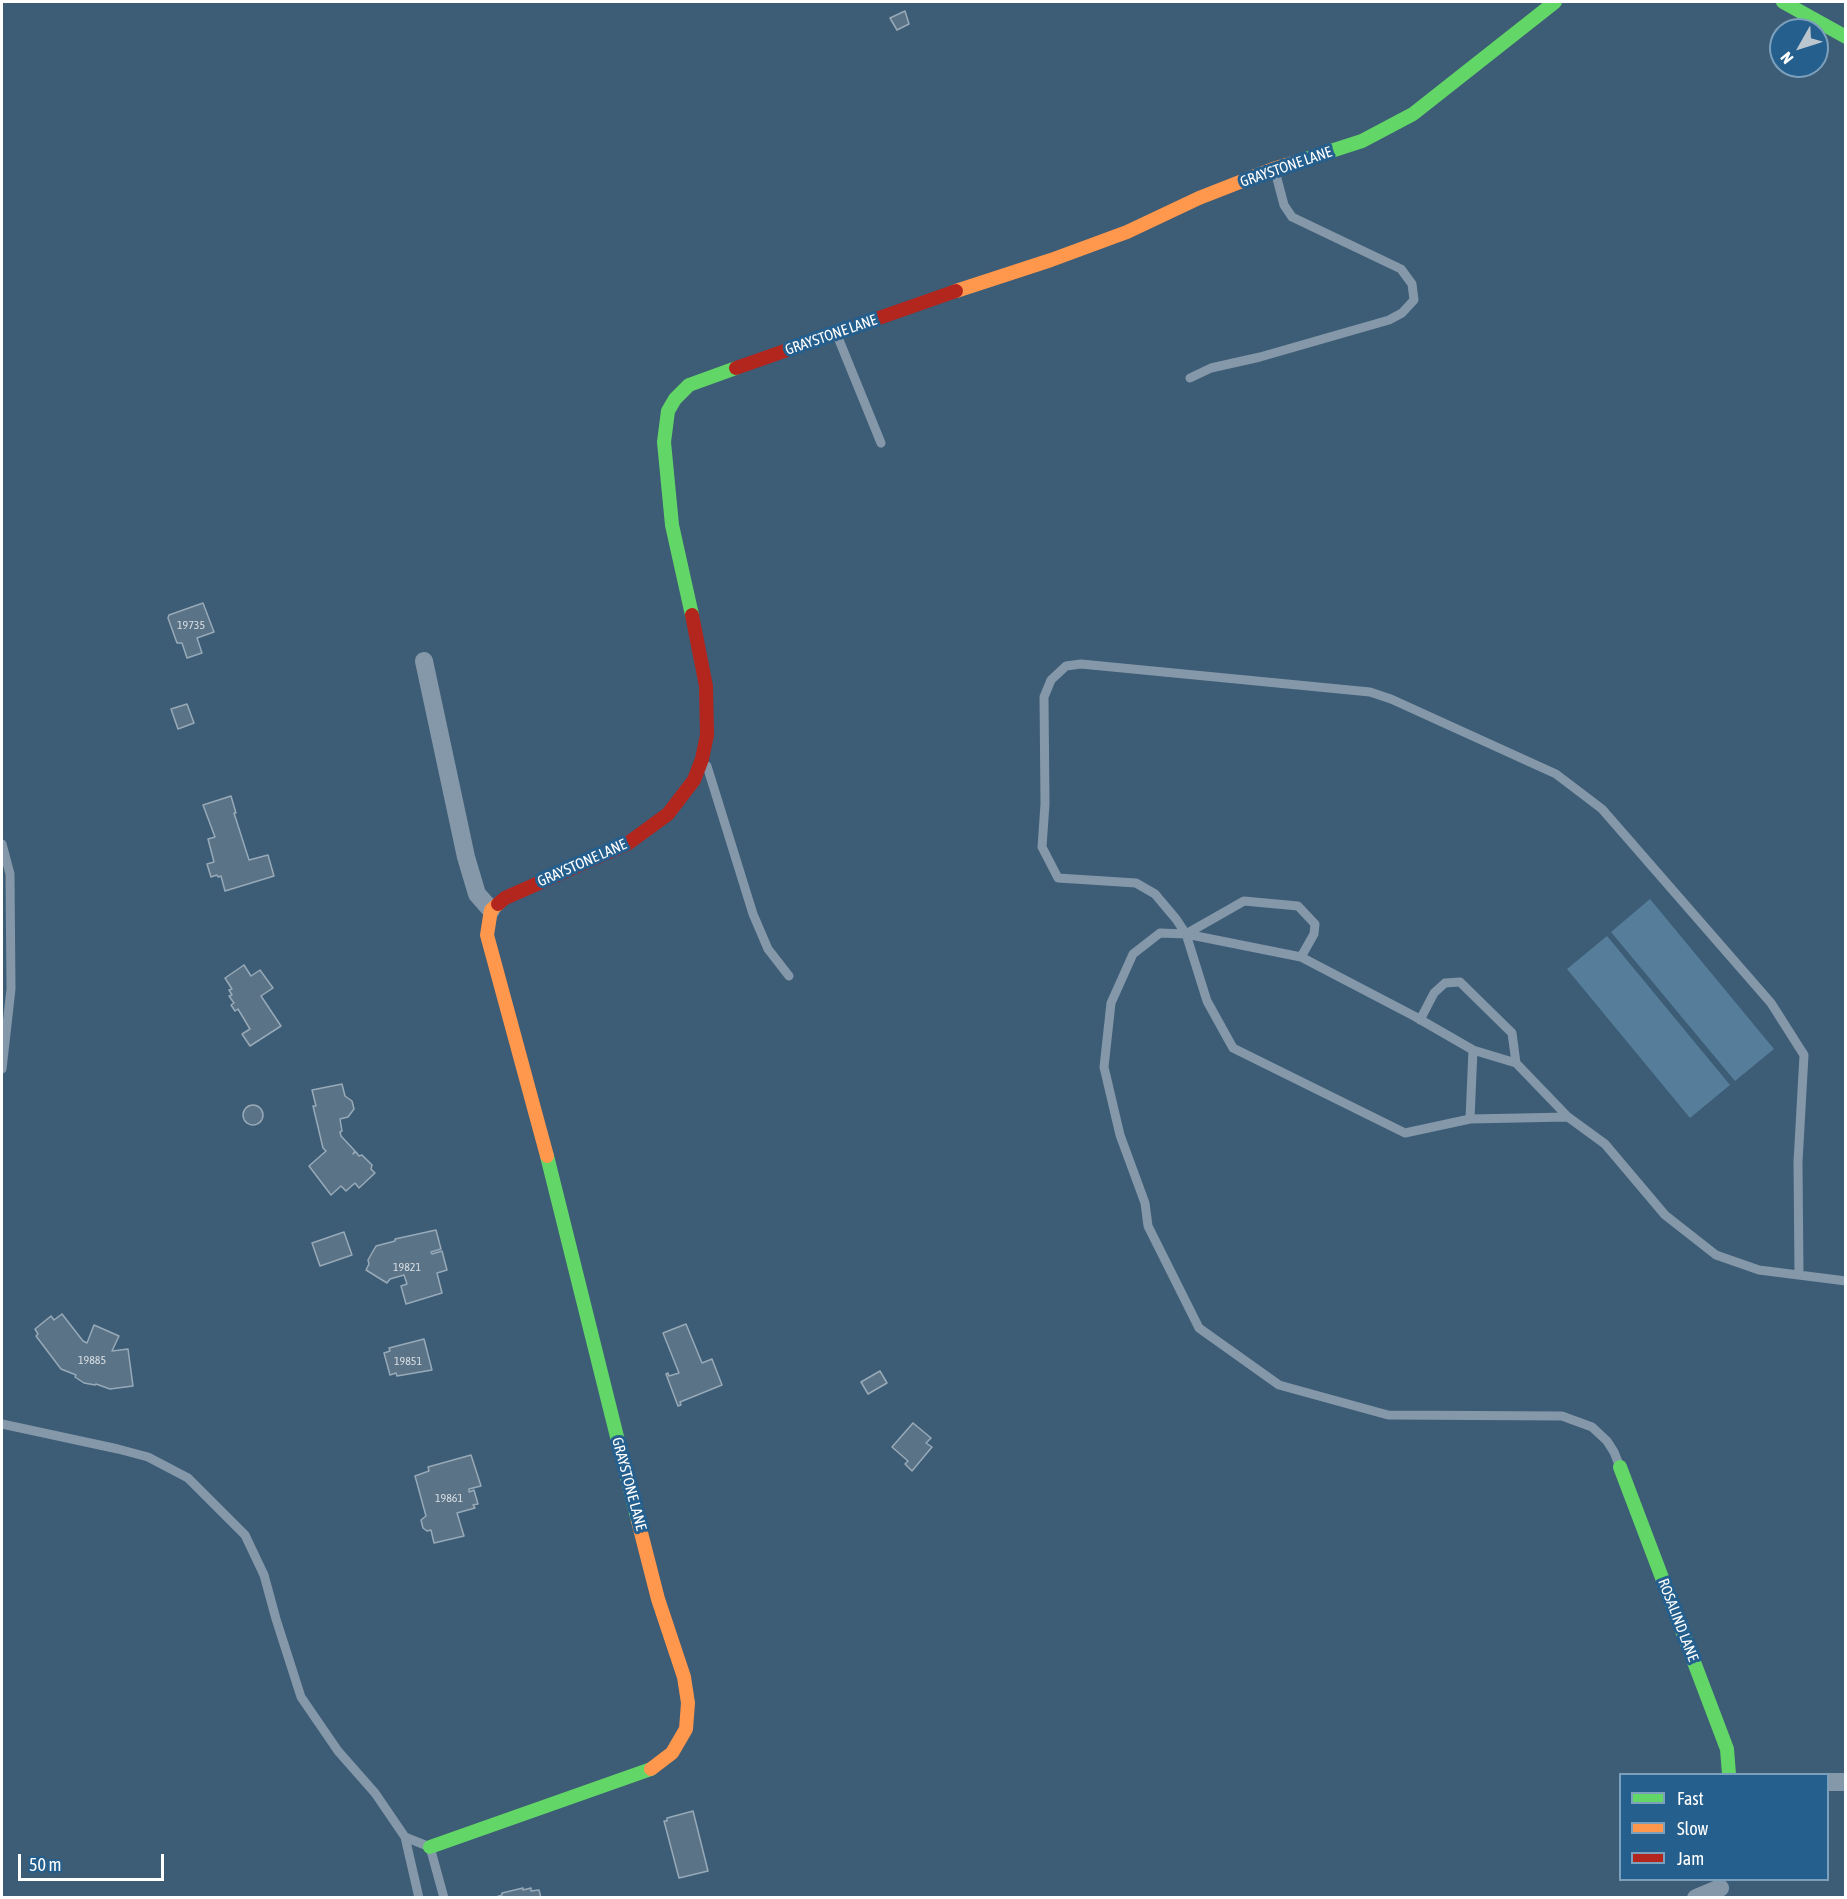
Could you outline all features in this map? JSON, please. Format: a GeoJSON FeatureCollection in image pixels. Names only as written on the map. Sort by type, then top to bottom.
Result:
{"type":"FeatureCollection","features":[{"type":"Feature","properties":{"kind":"street","name":"GRAYSTONE LANE"},"geometry":{"type":"LineString","coordinates":[[430,1847],[652,1768],[672,1753],[686,1729],[688,1717],[684,1677],[663,1615],[531,1094],[487,935],[491,910],[505,898],[627,844],[668,814],[694,780],[704,755],[707,735],[706,686],[672,525],[664,442],[668,411],[675,399],[689,385],[1127,232],[1199,198],[1275,168],[1362,141],[1413,114],[1555,2]]}},
{"type":"Feature","properties":{"kind":"street"},"geometry":{"type":"LineString","coordinates":[[1783,2],[1845,37]]}},
{"type":"Feature","properties":{"kind":"street"},"geometry":{"type":"LineString","coordinates":[[424,661],[466,857],[477,894],[491,910]]}},
{"type":"Feature","properties":{"kind":"street","name":"ROSALIND LANE"},"geometry":{"type":"LineString","coordinates":[[1620,1467],[1727,1749],[1729,1773]]}},
{"type":"Feature","properties":{"kind":"street"},"geometry":{"type":"LineString","coordinates":[[1829,1782],[1845,1782]]}},
{"type":"Feature","properties":{"kind":"street"},"geometry":{"type":"LineString","coordinates":[[1696,1898],[1721,1888]]}},
{"type":"Feature","properties":{"kind":"lane"},"geometry":{"type":"LineString","coordinates":[[1190,378],[1211,368],[1260,357],[1389,320],[1402,313],[1414,300],[1412,284],[1401,268],[1292,217],[1282,200],[1275,168]]}},
{"type":"Feature","properties":{"kind":"lane"},"geometry":{"type":"LineString","coordinates":[[836,333],[881,443]]}},
{"type":"Feature","properties":{"kind":"lane"},"geometry":{"type":"LineString","coordinates":[[1568,1118],[1470,1119],[1405,1133],[1233,1048],[1207,1001],[1186,934],[1155,894],[1136,883],[1058,878],[1042,847],[1045,804],[1044,697],[1052,680],[1066,666],[1081,664],[1370,692],[1391,699],[1556,774],[1602,809],[1771,1003],[1804,1055],[1798,1162],[1799,1275]]}},
{"type":"Feature","properties":{"kind":"lane"},"geometry":{"type":"LineString","coordinates":[[704,755],[753,914],[768,949],[789,976]]}},
{"type":"Feature","properties":{"kind":"lane"},"geometry":{"type":"LineString","coordinates":[[2,844],[10,874],[11,989],[2,1069]]}},
{"type":"Feature","properties":{"kind":"lane"},"geometry":{"type":"LineString","coordinates":[[1186,934],[1244,901],[1298,906],[1315,924],[1314,934],[1300,957]]}},
{"type":"Feature","properties":{"kind":"lane"},"geometry":{"type":"LineString","coordinates":[[1620,1467],[1607,1441],[1592,1427],[1562,1416],[1388,1415],[1279,1385],[1199,1328],[1148,1226],[1144,1203],[1120,1135],[1104,1067],[1111,1003],[1133,954],[1160,933],[1186,934],[1300,957],[1473,1050],[1516,1063],[1568,1118],[1605,1144],[1665,1215],[1716,1255],[1759,1270],[1845,1281]]}},
{"type":"Feature","properties":{"kind":"lane"},"geometry":{"type":"LineString","coordinates":[[1420,1020],[1434,993],[1445,983],[1460,982],[1512,1033],[1516,1063]]}},
{"type":"Feature","properties":{"kind":"lane"},"geometry":{"type":"LineString","coordinates":[[1470,1119],[1473,1050]]}},
{"type":"Feature","properties":{"kind":"lane"},"geometry":{"type":"LineString","coordinates":[[2,1424],[148,1457],[188,1478],[245,1535],[264,1575],[301,1697],[338,1750],[375,1792],[405,1836],[419,1898]]}},
{"type":"Feature","properties":{"kind":"lane"},"geometry":{"type":"LineString","coordinates":[[405,1836],[430,1847],[444,1898]]}},
{"type":"Feature","properties":{"kind":"water"},"geometry":{"type":"Polygon","coordinates":[[[1650,899],[1774,1049],[1735,1081],[1611,932],[1650,899]]]}},
{"type":"Feature","properties":{"kind":"water"},"geometry":{"type":"Polygon","coordinates":[[[1607,936],[1730,1085],[1690,1118],[1567,969],[1607,936]]]}},
{"type":"Feature","properties":{"kind":"building"},"geometry":{"type":"Polygon","coordinates":[[[905,11],[909,24],[897,30],[890,18],[905,11]]]}},
{"type":"Feature","properties":{"kind":"building"},"geometry":{"type":"Polygon","coordinates":[[[203,603],[214,632],[197,638],[202,653],[187,658],[182,643],[177,643],[168,618],[169,615],[203,603]]]}},
{"type":"Feature","properties":{"kind":"building"},"geometry":{"type":"Polygon","coordinates":[[[187,704],[194,723],[178,729],[171,709],[187,704]]]}},
{"type":"Feature","properties":{"kind":"building"},"geometry":{"type":"Polygon","coordinates":[[[231,796],[249,860],[268,855],[274,876],[225,891],[221,876],[211,877],[207,864],[214,862],[208,839],[215,837],[203,805],[231,796]]]}},
{"type":"Feature","properties":{"kind":"building"},"geometry":{"type":"Polygon","coordinates":[[[244,965],[251,976],[260,970],[273,988],[261,996],[281,1026],[250,1046],[242,1034],[250,1029],[238,1009],[235,1011],[231,1005],[234,1003],[229,996],[232,995],[229,990],[232,989],[225,978],[244,965]]]}},
{"type":"Feature","properties":{"kind":"building"},"geometry":{"type":"Polygon","coordinates":[[[342,1084],[345,1096],[352,1101],[354,1109],[348,1117],[340,1119],[341,1136],[355,1151],[353,1154],[356,1152],[359,1156],[362,1155],[372,1165],[371,1169],[375,1173],[359,1188],[355,1183],[346,1191],[341,1186],[331,1195],[309,1166],[326,1151],[323,1148],[313,1106],[316,1106],[312,1090],[342,1084]]]}},
{"type":"Feature","properties":{"kind":"building"},"geometry":{"type":"Polygon","coordinates":[[[253,1105],[260,1108],[263,1115],[260,1122],[253,1125],[246,1122],[243,1115],[246,1108],[253,1105]]]}},
{"type":"Feature","properties":{"kind":"building"},"geometry":{"type":"Polygon","coordinates":[[[436,1230],[441,1249],[431,1252],[432,1254],[442,1251],[447,1270],[437,1273],[442,1293],[406,1304],[401,1286],[407,1284],[404,1275],[390,1279],[387,1283],[366,1270],[368,1260],[376,1246],[395,1241],[395,1239],[436,1230]]]}},
{"type":"Feature","properties":{"kind":"building"},"geometry":{"type":"Polygon","coordinates":[[[344,1232],[352,1255],[320,1266],[312,1243],[344,1232]]]}},
{"type":"Feature","properties":{"kind":"building"},"geometry":{"type":"Polygon","coordinates":[[[62,1314],[87,1343],[94,1325],[119,1336],[112,1351],[128,1349],[133,1386],[110,1389],[84,1383],[75,1377],[76,1375],[61,1369],[36,1336],[38,1334],[35,1329],[51,1316],[54,1320],[62,1314]]]}},
{"type":"Feature","properties":{"kind":"building"},"geometry":{"type":"Polygon","coordinates":[[[686,1324],[702,1363],[712,1359],[722,1385],[680,1402],[681,1405],[678,1406],[666,1374],[668,1373],[669,1376],[679,1373],[663,1333],[686,1324]]]}},
{"type":"Feature","properties":{"kind":"building"},"geometry":{"type":"Polygon","coordinates":[[[424,1339],[432,1370],[397,1376],[396,1373],[390,1375],[384,1353],[390,1351],[389,1348],[424,1339]]]}},
{"type":"Feature","properties":{"kind":"building"},"geometry":{"type":"Polygon","coordinates":[[[880,1371],[887,1383],[868,1394],[861,1382],[880,1371]]]}},
{"type":"Feature","properties":{"kind":"building"},"geometry":{"type":"Polygon","coordinates":[[[913,1423],[931,1438],[926,1443],[932,1447],[912,1471],[905,1464],[908,1461],[892,1447],[913,1423]]]}},
{"type":"Feature","properties":{"kind":"building"},"geometry":{"type":"Polygon","coordinates":[[[471,1455],[481,1486],[469,1489],[469,1492],[474,1490],[478,1504],[473,1505],[475,1508],[457,1513],[464,1536],[434,1543],[431,1530],[427,1531],[423,1528],[421,1520],[426,1516],[415,1476],[429,1471],[428,1467],[471,1455]]]}},
{"type":"Feature","properties":{"kind":"building"},"geometry":{"type":"Polygon","coordinates":[[[693,1811],[708,1871],[679,1878],[664,1821],[667,1821],[667,1818],[693,1811]]]}},
{"type":"Feature","properties":{"kind":"building"},"geometry":{"type":"Polygon","coordinates":[[[523,1888],[523,1890],[531,1888],[531,1891],[539,1890],[541,1898],[493,1898],[502,1893],[523,1888]]]}},
{"type":"Feature","properties":{"kind":"traffic: fast"},"geometry":{"type":"LineString","coordinates":[[1303,160],[1362,141],[1413,114],[1555,2]]}},
{"type":"Feature","properties":{"kind":"traffic: fast"},"geometry":{"type":"LineString","coordinates":[[1783,2],[1846,37]]}},
{"type":"Feature","properties":{"kind":"traffic: fast"},"geometry":{"type":"LineString","coordinates":[[692,615],[672,525],[664,442],[668,411],[675,399],[689,385],[736,368]]}},
{"type":"Feature","properties":{"kind":"traffic: fast"},"geometry":{"type":"LineString","coordinates":[[547,1156],[638,1521]]}},
{"type":"Feature","properties":{"kind":"traffic: fast"},"geometry":{"type":"LineString","coordinates":[[1620,1467],[1727,1749],[1729,1773]]}},
{"type":"Feature","properties":{"kind":"traffic: fast"},"geometry":{"type":"LineString","coordinates":[[430,1847],[651,1769]]}},
{"type":"Feature","properties":{"kind":"traffic: slow"},"geometry":{"type":"LineString","coordinates":[[956,291],[1127,232],[1199,198],[1273,169],[1303,160]]}},
{"type":"Feature","properties":{"kind":"traffic: slow"},"geometry":{"type":"LineString","coordinates":[[498,904],[491,910],[487,935],[547,1156]]}},
{"type":"Feature","properties":{"kind":"traffic: slow"},"geometry":{"type":"LineString","coordinates":[[638,1521],[658,1599],[684,1677],[688,1703],[686,1729],[672,1753],[651,1769]]}},
{"type":"Feature","properties":{"kind":"traffic: jam"},"geometry":{"type":"LineString","coordinates":[[736,368],[956,291]]}},
{"type":"Feature","properties":{"kind":"traffic: jam"},"geometry":{"type":"LineString","coordinates":[[498,904],[505,898],[627,844],[668,814],[694,780],[702,759],[707,735],[706,686],[692,615]]}}]}
